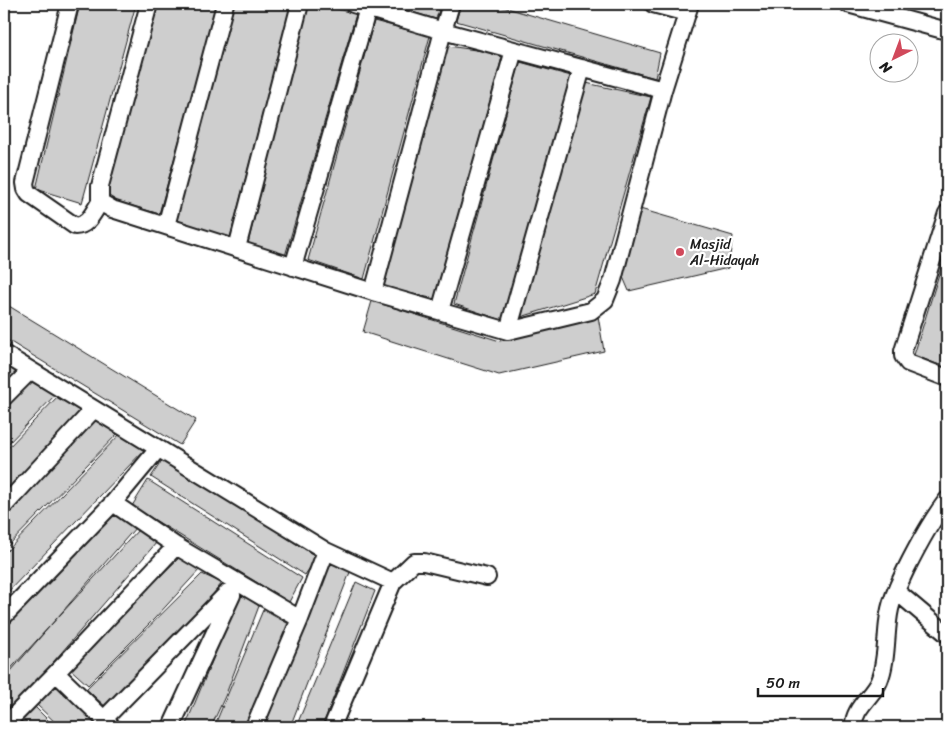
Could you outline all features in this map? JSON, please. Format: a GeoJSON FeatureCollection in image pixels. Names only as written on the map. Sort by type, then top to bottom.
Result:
{"type":"FeatureCollection","features":[{"type":"Feature","properties":{"kind":"street"},"geometry":{"type":"LineString","coordinates":[[70,4],[25,183],[29,194],[75,226],[81,226],[86,223],[100,202],[100,186],[149,4]]}},
{"type":"Feature","properties":{"kind":"street"},"geometry":{"type":"LineString","coordinates":[[166,226],[225,4]]}},
{"type":"Feature","properties":{"kind":"street"},"geometry":{"type":"LineString","coordinates":[[237,248],[300,4]]}},
{"type":"Feature","properties":{"kind":"street"},"geometry":{"type":"LineString","coordinates":[[373,292],[442,31],[451,4]]}},
{"type":"Feature","properties":{"kind":"street"},"geometry":{"type":"LineString","coordinates":[[100,202],[112,209],[293,267],[508,331],[591,310],[605,300],[613,280],[663,90],[688,8],[653,4]]}},
{"type":"Feature","properties":{"kind":"street"},"geometry":{"type":"LineString","coordinates":[[848,4],[947,31]]}},
{"type":"Feature","properties":{"kind":"street"},"geometry":{"type":"LineString","coordinates":[[293,267],[360,6],[442,31],[663,90]]}},
{"type":"Feature","properties":{"kind":"street"},"geometry":{"type":"LineString","coordinates":[[440,311],[514,50]]}},
{"type":"Feature","properties":{"kind":"street"},"geometry":{"type":"LineString","coordinates":[[508,331],[582,68]]}},
{"type":"Feature","properties":{"kind":"street"},"geometry":{"type":"LineString","coordinates":[[947,213],[903,351],[903,356],[908,363],[947,378]]}},
{"type":"Feature","properties":{"kind":"street"},"geometry":{"type":"LineString","coordinates":[[4,354],[326,551],[393,582]]}},
{"type":"Feature","properties":{"kind":"street"},"geometry":{"type":"LineString","coordinates":[[4,397],[30,370]]}},
{"type":"Feature","properties":{"kind":"street"},"geometry":{"type":"LineString","coordinates":[[4,506],[94,409]]}},
{"type":"Feature","properties":{"kind":"street"},"geometry":{"type":"LineString","coordinates":[[4,616],[113,503],[158,449]]}},
{"type":"Feature","properties":{"kind":"street"},"geometry":{"type":"LineString","coordinates":[[854,727],[853,722],[858,711],[878,682],[882,670],[890,608],[896,591],[922,536],[947,500]]}},
{"type":"Feature","properties":{"kind":"street"},"geometry":{"type":"LineString","coordinates":[[113,503],[176,546],[300,620]]}},
{"type":"Feature","properties":{"kind":"street"},"geometry":{"type":"LineString","coordinates":[[4,726],[176,546]]}},
{"type":"Feature","properties":{"kind":"street"},"geometry":{"type":"LineString","coordinates":[[254,727],[300,620],[326,551]]}},
{"type":"Feature","properties":{"kind":"street"},"geometry":{"type":"LineString","coordinates":[[332,727],[393,582],[414,562],[424,562],[487,577]]}},
{"type":"Feature","properties":{"kind":"street"},"geometry":{"type":"LineString","coordinates":[[56,673],[108,723],[237,582]]}},
{"type":"Feature","properties":{"kind":"street"},"geometry":{"type":"LineString","coordinates":[[171,727],[237,582]]}},
{"type":"Feature","properties":{"kind":"street"},"geometry":{"type":"LineString","coordinates":[[896,591],[947,634]]}},
{"type":"Feature","properties":{"kind":"building"},"geometry":{"type":"Polygon","coordinates":[[[80,4],[136,4],[82,203],[36,189],[80,4]]]}},
{"type":"Feature","properties":{"kind":"building"},"geometry":{"type":"Polygon","coordinates":[[[156,4],[217,4],[159,214],[110,199],[108,187],[156,4]]]}},
{"type":"Feature","properties":{"kind":"building"},"geometry":{"type":"Polygon","coordinates":[[[233,4],[291,4],[230,238],[176,220],[233,4]]]}},
{"type":"Feature","properties":{"kind":"building"},"geometry":{"type":"Polygon","coordinates":[[[308,4],[318,4],[356,14],[285,256],[248,243],[308,4]]]}},
{"type":"Feature","properties":{"kind":"building"},"geometry":{"type":"Polygon","coordinates":[[[386,4],[441,4],[436,19],[386,4]]]}},
{"type":"Feature","properties":{"kind":"building"},"geometry":{"type":"Polygon","coordinates":[[[461,4],[493,4],[660,53],[655,78],[456,21],[461,4]]]}},
{"type":"Feature","properties":{"kind":"building"},"geometry":{"type":"Polygon","coordinates":[[[374,21],[430,36],[364,279],[308,260],[374,21]]]}},
{"type":"Feature","properties":{"kind":"building"},"geometry":{"type":"Polygon","coordinates":[[[448,46],[503,54],[435,299],[383,287],[448,46]]]}},
{"type":"Feature","properties":{"kind":"building"},"geometry":{"type":"Polygon","coordinates":[[[520,62],[571,76],[502,320],[454,304],[520,62]]]}},
{"type":"Feature","properties":{"kind":"building"},"geometry":{"type":"Polygon","coordinates":[[[586,83],[651,97],[595,294],[521,317],[586,83]]]}},
{"type":"Feature","properties":{"kind":"building","name":"Masjid Al-Hidayah"},"geometry":{"type":"Polygon","coordinates":[[[640,209],[733,236],[728,268],[629,291],[623,277],[640,209]]]}},
{"type":"Feature","properties":{"kind":"building"},"geometry":{"type":"Polygon","coordinates":[[[947,248],[947,368],[914,355],[947,248]]]}},
{"type":"Feature","properties":{"kind":"building"},"geometry":{"type":"Polygon","coordinates":[[[372,301],[500,341],[598,316],[604,351],[499,375],[363,332],[372,301]]]}},
{"type":"Feature","properties":{"kind":"building"},"geometry":{"type":"Polygon","coordinates":[[[4,303],[196,420],[180,445],[4,338],[4,303]]]}},
{"type":"Feature","properties":{"kind":"building"},"geometry":{"type":"Polygon","coordinates":[[[4,359],[21,370],[4,388],[4,359]]]}},
{"type":"Feature","properties":{"kind":"building"},"geometry":{"type":"Polygon","coordinates":[[[31,376],[59,391],[4,448],[4,405],[31,376]]]}},
{"type":"Feature","properties":{"kind":"building"},"geometry":{"type":"Polygon","coordinates":[[[61,393],[86,408],[4,493],[4,452],[61,393]]]}},
{"type":"Feature","properties":{"kind":"building"},"geometry":{"type":"Polygon","coordinates":[[[97,415],[122,429],[4,550],[4,513],[97,415]]]}},
{"type":"Feature","properties":{"kind":"building"},"geometry":{"type":"Polygon","coordinates":[[[123,431],[148,446],[4,596],[4,554],[123,431]]]}},
{"type":"Feature","properties":{"kind":"building"},"geometry":{"type":"Polygon","coordinates":[[[163,459],[317,557],[305,575],[151,477],[163,459]]]}},
{"type":"Feature","properties":{"kind":"building"},"geometry":{"type":"Polygon","coordinates":[[[148,480],[302,578],[289,602],[132,506],[148,480]]]}},
{"type":"Feature","properties":{"kind":"building"},"geometry":{"type":"Polygon","coordinates":[[[115,507],[136,527],[4,679],[4,628],[115,507]]]}},
{"type":"Feature","properties":{"kind":"building"},"geometry":{"type":"Polygon","coordinates":[[[139,529],[157,542],[4,719],[4,676],[139,529]]]}},
{"type":"Feature","properties":{"kind":"building"},"geometry":{"type":"Polygon","coordinates":[[[181,556],[201,568],[155,618],[88,685],[67,666],[181,556]]]}},
{"type":"Feature","properties":{"kind":"building"},"geometry":{"type":"Polygon","coordinates":[[[332,559],[352,567],[290,727],[264,727],[332,559]]]}},
{"type":"Feature","properties":{"kind":"building"},"geometry":{"type":"Polygon","coordinates":[[[202,574],[222,583],[174,642],[107,708],[86,689],[202,574]]]}},
{"type":"Feature","properties":{"kind":"building"},"geometry":{"type":"Polygon","coordinates":[[[356,582],[375,591],[322,727],[296,727],[356,582]]]}},
{"type":"Feature","properties":{"kind":"building"},"geometry":{"type":"Polygon","coordinates":[[[240,593],[259,606],[226,694],[211,727],[185,727],[240,593]]]}},
{"type":"Feature","properties":{"kind":"building"},"geometry":{"type":"Polygon","coordinates":[[[263,610],[289,624],[244,727],[214,727],[263,610]]]}},
{"type":"Feature","properties":{"kind":"building"},"geometry":{"type":"Polygon","coordinates":[[[56,685],[99,727],[60,727],[36,704],[56,685]]]}},
{"type":"Feature","properties":{"kind":"building"},"geometry":{"type":"Polygon","coordinates":[[[34,706],[55,727],[14,727],[34,706]]]}},
{"type":"Feature","properties":{"kind":"place","name":"Masjid Al-Hidayah"},"geometry":{"type":"Point","coordinates":[680,252]}}]}
